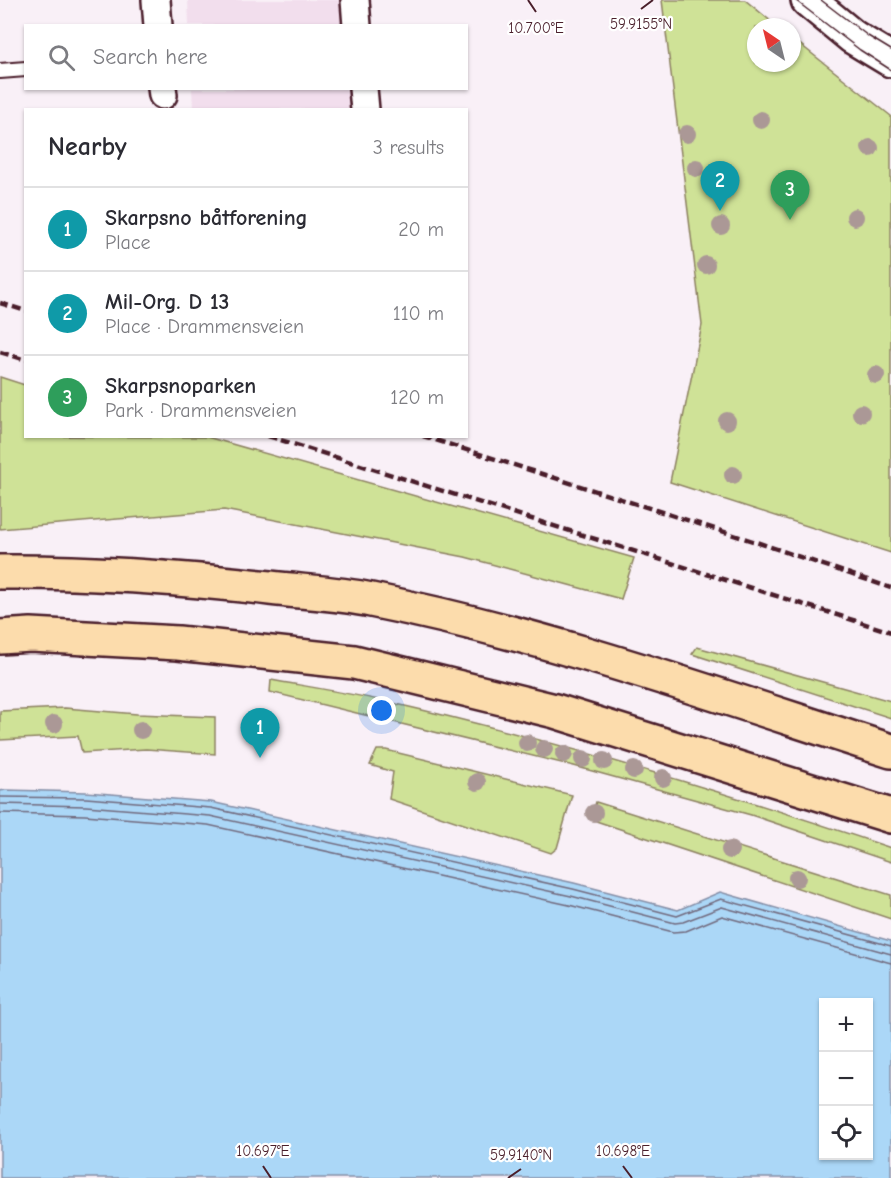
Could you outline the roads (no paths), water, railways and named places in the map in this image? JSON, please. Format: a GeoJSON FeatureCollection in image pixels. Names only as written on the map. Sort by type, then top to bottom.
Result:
{"type":"FeatureCollection","features":[{"type":"Feature","properties":{"kind":"highway"},"geometry":{"type":"LineString","coordinates":[[0,572],[185,579],[368,599],[580,651],[891,751]]}},
{"type":"Feature","properties":{"kind":"highway"},"geometry":{"type":"LineString","coordinates":[[0,637],[31,635],[178,643],[354,662],[555,711],[891,816]]}},
{"type":"Feature","properties":{"kind":"street"},"geometry":{"type":"LineString","coordinates":[[156,0],[158,24]]}},
{"type":"Feature","properties":{"kind":"street"},"geometry":{"type":"LineString","coordinates":[[355,0],[357,24]]}},
{"type":"Feature","properties":{"kind":"street"},"geometry":{"type":"LineString","coordinates":[[808,0],[853,37],[891,60]]}},
{"type":"Feature","properties":{"kind":"street"},"geometry":{"type":"LineString","coordinates":[[363,90],[364,108]]}},
{"type":"Feature","properties":{"kind":"lane"},"geometry":{"type":"LineString","coordinates":[[0,71],[24,69]]}},
{"type":"Feature","properties":{"kind":"water"},"geometry":{"type":"Polygon","coordinates":[[[0,791],[86,792],[211,802],[574,883],[678,910],[720,892],[891,941],[891,1178],[0,1178],[0,791]]]}},
{"type":"Feature","properties":{"kind":"tram line"},"geometry":{"type":"LineString","coordinates":[[795,0],[860,50],[891,70]]}},
{"type":"Feature","properties":{"kind":"tram line"},"geometry":{"type":"LineString","coordinates":[[821,0],[868,36],[891,50]]}},
{"type":"Feature","properties":{"kind":"railway"},"geometry":{"type":"LineString","coordinates":[[0,303],[24,310]]}},
{"type":"Feature","properties":{"kind":"railway"},"geometry":{"type":"LineString","coordinates":[[0,352],[24,359]]}},
{"type":"Feature","properties":{"kind":"railway"},"geometry":{"type":"LineString","coordinates":[[274,438],[891,632]]}},
{"type":"Feature","properties":{"kind":"railway"},"geometry":{"type":"LineString","coordinates":[[429,438],[759,543],[891,588]]}},
{"type":"Feature","properties":{"kind":"place","name":"Mil-Org. D 13"},"geometry":{"type":"Point","coordinates":[720,211]}},
{"type":"Feature","properties":{"kind":"place","name":"Skarpsnoparken"},"geometry":{"type":"Point","coordinates":[790,220]}},
{"type":"Feature","properties":{"kind":"place","name":"Skarpsno båtforening"},"geometry":{"type":"Point","coordinates":[260,758]}}]}
